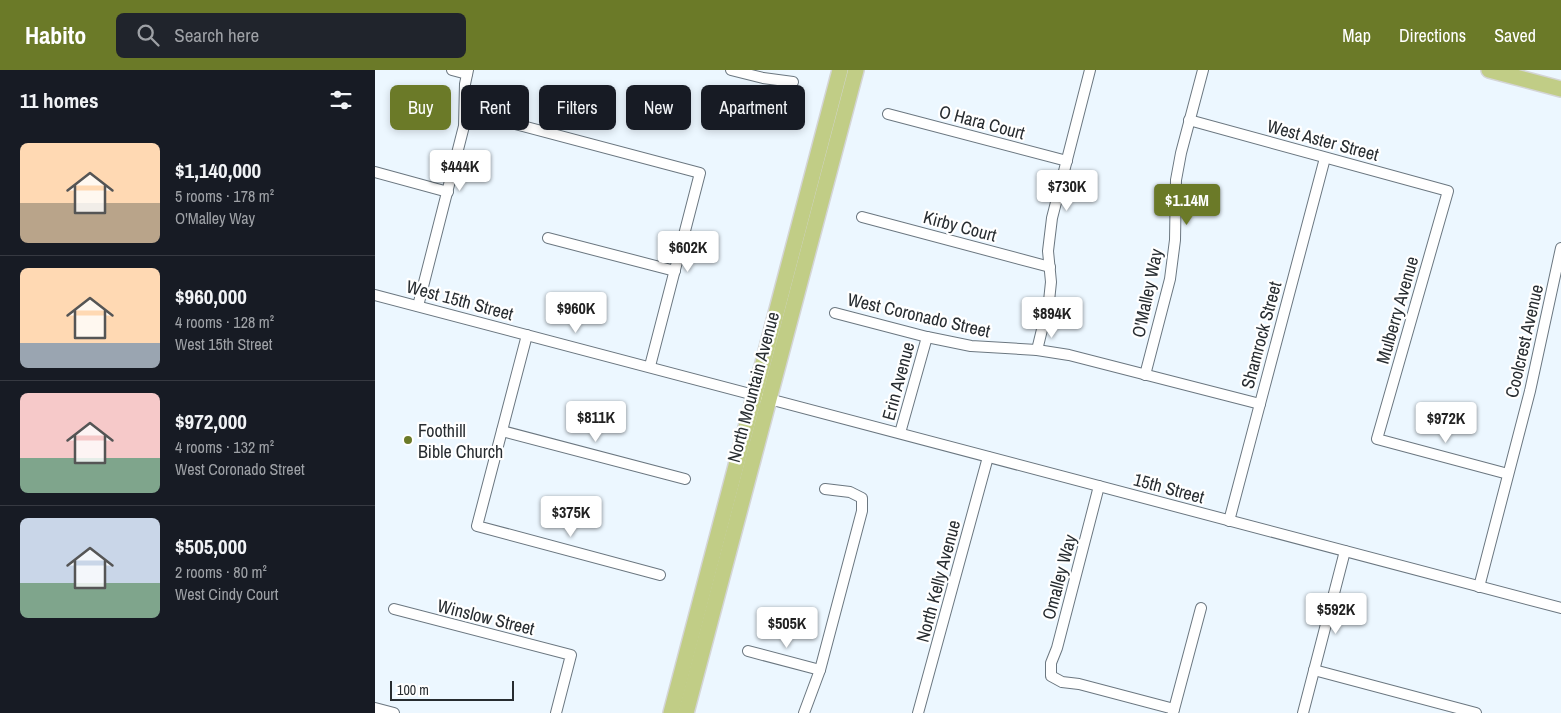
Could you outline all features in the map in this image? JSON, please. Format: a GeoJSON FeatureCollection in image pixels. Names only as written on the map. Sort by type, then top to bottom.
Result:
{"type":"FeatureCollection","features":[{"type":"Feature","properties":{"kind":"main road","name":"North Mountain Avenue"},"geometry":{"type":"LineString","coordinates":[[686,713],[839,70]]}},
{"type":"Feature","properties":{"kind":"main road","name":"North Mountain Avenue"},"geometry":{"type":"LineString","coordinates":[[671,713],[856,70]]}},
{"type":"Feature","properties":{"kind":"main road"},"geometry":{"type":"LineString","coordinates":[[1489,70],[1561,89]]}},
{"type":"Feature","properties":{"kind":"street"},"geometry":{"type":"LineString","coordinates":[[452,70],[467,72],[465,85]]}},
{"type":"Feature","properties":{"kind":"street"},"geometry":{"type":"LineString","coordinates":[[731,70],[763,78],[793,82]]}},
{"type":"Feature","properties":{"kind":"street"},"geometry":{"type":"LineString","coordinates":[[1037,350],[1049,301],[1049,234],[1052,218],[1090,70]]}},
{"type":"Feature","properties":{"kind":"street","name":"O'Malley Way"},"geometry":{"type":"LineString","coordinates":[[1145,375],[1170,278],[1175,240],[1176,180],[1189,120],[1203,70]]}},
{"type":"Feature","properties":{"kind":"street","name":"O Hara Court"},"geometry":{"type":"LineString","coordinates":[[888,114],[1067,161]]}},
{"type":"Feature","properties":{"kind":"street","name":"West Aster Street"},"geometry":{"type":"LineString","coordinates":[[1189,120],[1448,191]]}},
{"type":"Feature","properties":{"kind":"street"},"geometry":{"type":"LineString","coordinates":[[529,128],[700,173],[650,366]]}},
{"type":"Feature","properties":{"kind":"street"},"geometry":{"type":"LineString","coordinates":[[418,306],[463,130]]}},
{"type":"Feature","properties":{"kind":"street","name":"Shamrock Street"},"geometry":{"type":"LineString","coordinates":[[1229,521],[1325,158]]}},
{"type":"Feature","properties":{"kind":"street"},"geometry":{"type":"LineString","coordinates":[[375,172],[448,192]]}},
{"type":"Feature","properties":{"kind":"street","name":"Mulberry Avenue"},"geometry":{"type":"LineString","coordinates":[[1448,191],[1377,439],[1508,474]]}},
{"type":"Feature","properties":{"kind":"street","name":"Kirby Court"},"geometry":{"type":"LineString","coordinates":[[861,217],[1050,268]]}},
{"type":"Feature","properties":{"kind":"street"},"geometry":{"type":"LineString","coordinates":[[548,238],[675,271]]}},
{"type":"Feature","properties":{"kind":"street","name":"Coolcrest Avenue"},"geometry":{"type":"LineString","coordinates":[[1479,586],[1530,391],[1561,248]]}},
{"type":"Feature","properties":{"kind":"street","name":"West 15th Street"},"geometry":{"type":"LineString","coordinates":[[375,295],[762,397]]}},
{"type":"Feature","properties":{"kind":"street","name":"West Coronado Street"},"geometry":{"type":"LineString","coordinates":[[835,313],[927,337],[971,346],[1037,350],[1069,355],[1260,404]]}},
{"type":"Feature","properties":{"kind":"street"},"geometry":{"type":"LineString","coordinates":[[527,335],[477,526],[659,575]]}},
{"type":"Feature","properties":{"kind":"street","name":"Erin Avenue"},"geometry":{"type":"LineString","coordinates":[[900,433],[927,337]]}},
{"type":"Feature","properties":{"kind":"street","name":"15th Street"},"geometry":{"type":"LineString","coordinates":[[762,397],[1561,608]]}},
{"type":"Feature","properties":{"kind":"street"},"geometry":{"type":"LineString","coordinates":[[501,431],[685,479]]}},
{"type":"Feature","properties":{"kind":"street","name":"North Kelly Avenue"},"geometry":{"type":"LineString","coordinates":[[919,713],[988,457]]}},
{"type":"Feature","properties":{"kind":"street","name":"Omalley Way"},"geometry":{"type":"LineString","coordinates":[[1099,486],[1057,648],[1051,663],[1051,676],[1062,682],[1079,684],[1173,711]]}},
{"type":"Feature","properties":{"kind":"street"},"geometry":{"type":"LineString","coordinates":[[803,713],[820,670],[862,511],[862,498],[850,492],[825,489]]}},
{"type":"Feature","properties":{"kind":"street"},"geometry":{"type":"LineString","coordinates":[[1303,713],[1345,551]]}},
{"type":"Feature","properties":{"kind":"street"},"geometry":{"type":"LineString","coordinates":[[1173,711],[1201,608]]}},
{"type":"Feature","properties":{"kind":"street","name":"Winslow Street"},"geometry":{"type":"LineString","coordinates":[[394,609],[571,655],[556,713]]}},
{"type":"Feature","properties":{"kind":"street"},"geometry":{"type":"LineString","coordinates":[[748,651],[820,670]]}},
{"type":"Feature","properties":{"kind":"street"},"geometry":{"type":"LineString","coordinates":[[1314,670],[1476,713]]}},
{"type":"Feature","properties":{"kind":"street"},"geometry":{"type":"LineString","coordinates":[[375,708],[394,713]]}},
{"type":"Feature","properties":{"kind":"place","name":"Foothill Bible Church"},"geometry":{"type":"Point","coordinates":[408,440]}}]}
